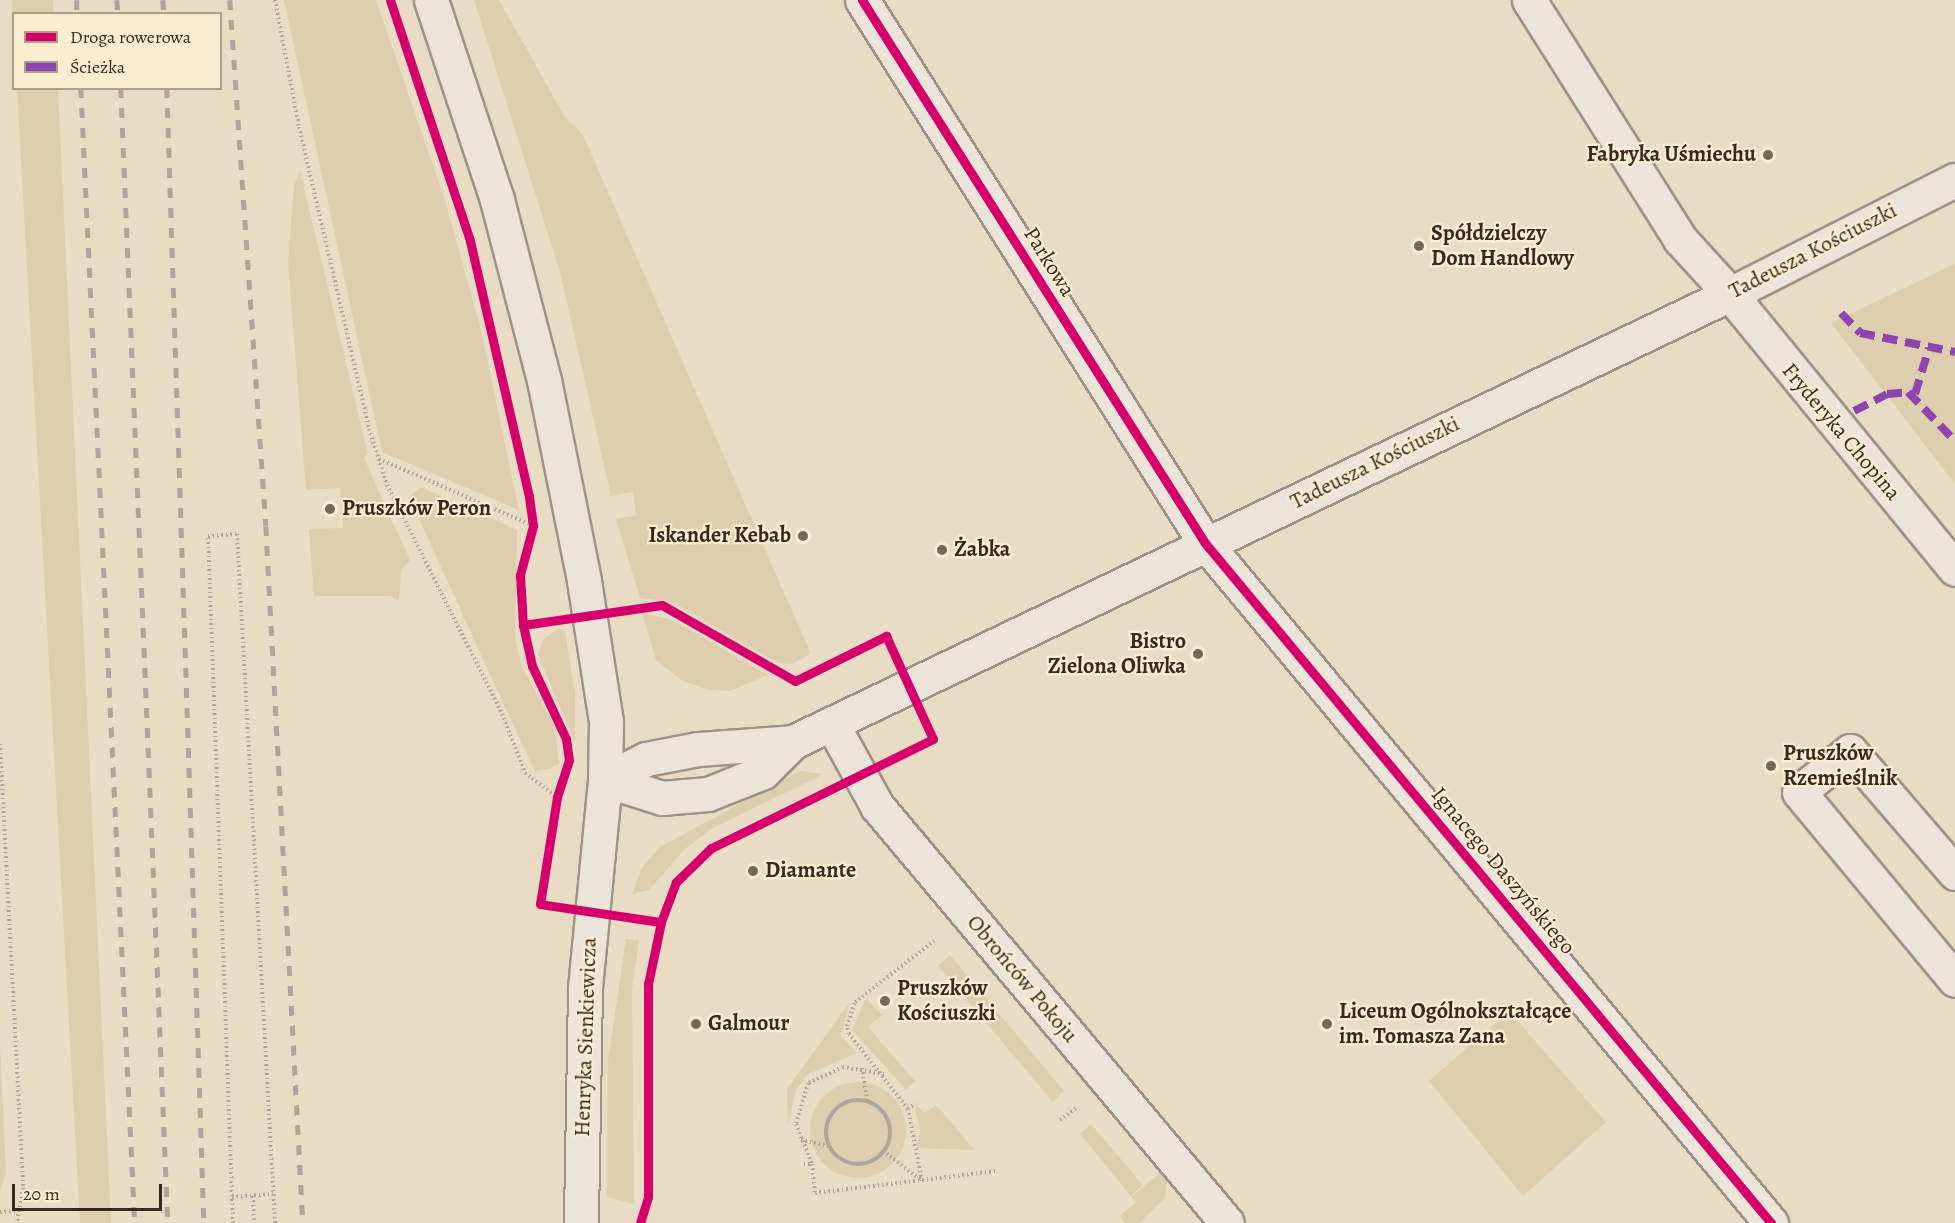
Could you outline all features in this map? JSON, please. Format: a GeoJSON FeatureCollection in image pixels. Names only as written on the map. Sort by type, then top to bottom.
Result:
{"type":"FeatureCollection","features":[{"type":"Feature","properties":{"kind":"street","name":"Henryka Sienkiewicza"},"geometry":{"type":"LineString","coordinates":[[430,0],[497,200],[544,380],[590,614],[606,722],[605,780],[585,989],[580,1223]]}},
{"type":"Feature","properties":{"kind":"street","name":"Parkowa"},"geometry":{"type":"LineString","coordinates":[[862,0],[1205,543]]}},
{"type":"Feature","properties":{"kind":"street","name":"Fryderyka Chopina"},"geometry":{"type":"LineString","coordinates":[[1529,0],[1680,239],[1730,294],[1955,569]]}},
{"type":"Feature","properties":{"kind":"street","name":"Tadeusza Kościuszki"},"geometry":{"type":"LineString","coordinates":[[605,780],[662,798],[708,794],[763,772],[794,742],[1205,543],[1730,294],[1955,180]]}},
{"type":"Feature","properties":{"kind":"street","name":"Ignacego Daszyńskiego"},"geometry":{"type":"LineString","coordinates":[[1205,543],[1771,1223]]}},
{"type":"Feature","properties":{"kind":"street","name":"Obrońców Pokoju"},"geometry":{"type":"LineString","coordinates":[[832,724],[877,806],[1227,1223]]}},
{"type":"Feature","properties":{"kind":"street","name":"Tadeusza Kościuszki"},"geometry":{"type":"LineString","coordinates":[[605,780],[646,759],[698,749],[794,742]]}},
{"type":"Feature","properties":{"kind":"street"},"geometry":{"type":"LineString","coordinates":[[1955,873],[1851,751],[1799,792],[1955,980]]}},
{"type":"Feature","properties":{"kind":"path"},"geometry":{"type":"LineString","coordinates":[[275,0],[299,128],[378,459],[525,772],[558,792]]}},
{"type":"Feature","properties":{"kind":"path"},"geometry":{"type":"LineString","coordinates":[[378,459],[533,526],[526,537]]}},
{"type":"Feature","properties":{"kind":"path"},"geometry":{"type":"LineString","coordinates":[[233,1223],[208,536],[237,534],[275,1223]]}},
{"type":"Feature","properties":{"kind":"path"},"geometry":{"type":"LineString","coordinates":[[0,744],[23,1188],[16,1211],[17,1222]]}},
{"type":"Feature","properties":{"kind":"path"},"geometry":{"type":"LineString","coordinates":[[921,952],[855,1002],[849,1034],[884,1074],[908,1109],[922,1181]]}},
{"type":"Feature","properties":{"kind":"path"},"geometry":{"type":"LineString","coordinates":[[884,1074],[862,1068],[843,1067],[808,1083],[798,1104],[801,1140],[812,1164],[815,1193],[847,1194],[997,1171]]}},
{"type":"Feature","properties":{"kind":"path"},"geometry":{"type":"LineString","coordinates":[[862,1068],[867,1101]]}},
{"type":"Feature","properties":{"kind":"path"},"geometry":{"type":"LineString","coordinates":[[867,1101],[878,1106],[890,1124],[883,1151],[861,1163],[840,1158],[830,1146],[825,1134],[837,1107],[867,1101]]}},
{"type":"Feature","properties":{"kind":"path"},"geometry":{"type":"LineString","coordinates":[[908,1109],[915,1104]]}},
{"type":"Feature","properties":{"kind":"path"},"geometry":{"type":"LineString","coordinates":[[1060,1120],[1078,1106]]}},
{"type":"Feature","properties":{"kind":"path"},"geometry":{"type":"LineString","coordinates":[[801,1140],[830,1146]]}},
{"type":"Feature","properties":{"kind":"path"},"geometry":{"type":"LineString","coordinates":[[883,1151],[922,1181]]}},
{"type":"Feature","properties":{"kind":"path"},"geometry":{"type":"LineString","coordinates":[[804,1164],[812,1164]]}},
{"type":"Feature","properties":{"kind":"path"},"geometry":{"type":"LineString","coordinates":[[232,1197],[273,1194]]}},
{"type":"Feature","properties":{"kind":"path"},"geometry":{"type":"LineString","coordinates":[[253,1196],[255,1223]]}},
{"type":"Feature","properties":{"kind":"path"},"geometry":{"type":"LineString","coordinates":[[0,1212],[16,1211]]}},
{"type":"Feature","properties":{"kind":"shaded area"},"geometry":{"type":"Polygon","coordinates":[[[12,0],[53,0],[54,12],[13,12],[12,0]]]}},
{"type":"Feature","properties":{"kind":"shaded area"},"geometry":{"type":"Polygon","coordinates":[[[284,0],[376,0],[445,200],[481,330],[519,510],[382,452],[284,0]]]}},
{"type":"Feature","properties":{"kind":"shaded area"},"geometry":{"type":"Polygon","coordinates":[[[474,0],[499,0],[565,117],[583,135],[811,654],[792,664],[778,663],[672,602],[640,598],[616,519],[636,515],[633,492],[611,496],[560,272],[474,0]]]}},
{"type":"Feature","properties":{"kind":"shaded area"},"geometry":{"type":"Polygon","coordinates":[[[17,90],[58,90],[111,1223],[80,1223],[17,90]]]}},
{"type":"Feature","properties":{"kind":"shaded area"},"geometry":{"type":"Polygon","coordinates":[[[300,171],[368,454],[364,458],[410,560],[401,571],[399,601],[390,596],[314,596],[309,529],[343,528],[340,488],[306,490],[288,263],[294,185],[300,171]]]}},
{"type":"Feature","properties":{"kind":"shaded area"},"geometry":{"type":"Polygon","coordinates":[[[1955,264],[1955,484],[1831,323],[1955,264]]]}},
{"type":"Feature","properties":{"kind":"shaded area"},"geometry":{"type":"Polygon","coordinates":[[[421,487],[517,530],[515,639],[522,667],[555,727],[559,763],[552,768],[535,771],[504,705],[409,497],[421,487]]]}},
{"type":"Feature","properties":{"kind":"shaded area"},"geometry":{"type":"Polygon","coordinates":[[[642,613],[673,620],[768,675],[730,691],[709,690],[683,681],[656,660],[642,613]]]}},
{"type":"Feature","properties":{"kind":"shaded area"},"geometry":{"type":"Polygon","coordinates":[[[559,629],[565,631],[575,694],[575,743],[538,654],[544,638],[559,629]]]}},
{"type":"Feature","properties":{"kind":"shaded area"},"geometry":{"type":"Polygon","coordinates":[[[800,771],[824,774],[711,829],[686,848],[649,890],[632,894],[642,867],[660,847],[800,771]]]}},
{"type":"Feature","properties":{"kind":"shaded area"},"geometry":{"type":"Polygon","coordinates":[[[626,939],[639,940],[632,990],[634,1204],[607,1197],[608,1061],[626,939]]]}},
{"type":"Feature","properties":{"kind":"shaded area"},"geometry":{"type":"Polygon","coordinates":[[[950,955],[1064,1091],[1053,1102],[938,966],[950,955]]]}},
{"type":"Feature","properties":{"kind":"shaded area"},"geometry":{"type":"Polygon","coordinates":[[[866,998],[882,1015],[868,1027],[915,1081],[906,1090],[852,1030],[866,998]]]}},
{"type":"Feature","properties":{"kind":"shaded area"},"geometry":{"type":"Polygon","coordinates":[[[849,1003],[841,1036],[857,1053],[808,1074],[796,1090],[788,1125],[787,1089],[849,1003]]]}},
{"type":"Feature","properties":{"kind":"shaded area"},"geometry":{"type":"Polygon","coordinates":[[[1509,1011],[1606,1122],[1523,1196],[1429,1081],[1509,1011]]]}},
{"type":"Feature","properties":{"kind":"shaded area"},"geometry":{"type":"Polygon","coordinates":[[[0,1045],[6,1172],[0,1192],[0,1045]]]}},
{"type":"Feature","properties":{"kind":"shaded area"},"geometry":{"type":"Polygon","coordinates":[[[858,1082],[876,1086],[892,1096],[902,1112],[906,1130],[902,1148],[892,1164],[876,1174],[858,1178],[840,1174],[824,1164],[814,1148],[810,1130],[814,1112],[824,1096],[840,1086],[858,1082]]]}},
{"type":"Feature","properties":{"kind":"shaded area"},"geometry":{"type":"Polygon","coordinates":[[[936,1105],[974,1150],[917,1148],[920,1130],[915,1108],[918,1106],[924,1113],[936,1105]]]}},
{"type":"Feature","properties":{"kind":"shaded area"},"geometry":{"type":"Polygon","coordinates":[[[1091,1124],[1143,1185],[1131,1196],[1080,1134],[1091,1124]]]}},
{"type":"Feature","properties":{"kind":"shaded area"},"geometry":{"type":"Polygon","coordinates":[[[1161,1172],[1167,1180],[1165,1198],[1139,1223],[1125,1223],[1120,1216],[1136,1202],[1131,1197],[1161,1172]]]}},
{"type":"Feature","properties":{"kind":"railway"},"geometry":{"type":"LineString","coordinates":[[77,0],[77,12]]}},
{"type":"Feature","properties":{"kind":"railway"},"geometry":{"type":"LineString","coordinates":[[117,0],[118,12]]}},
{"type":"Feature","properties":{"kind":"railway"},"geometry":{"type":"LineString","coordinates":[[163,0],[164,12]]}},
{"type":"Feature","properties":{"kind":"railway"},"geometry":{"type":"LineString","coordinates":[[230,0],[266,526],[303,1223]]}},
{"type":"Feature","properties":{"kind":"railway"},"geometry":{"type":"LineString","coordinates":[[81,90],[135,1223]]}},
{"type":"Feature","properties":{"kind":"railway"},"geometry":{"type":"LineString","coordinates":[[121,90],[168,1223]]}},
{"type":"Feature","properties":{"kind":"railway"},"geometry":{"type":"LineString","coordinates":[[167,90],[204,1223]]}},
{"type":"Feature","properties":{"kind":"marked path"},"geometry":{"type":"LineString","coordinates":[[1841,313],[1860,333],[1955,352]]}},
{"type":"Feature","properties":{"kind":"marked path"},"geometry":{"type":"LineString","coordinates":[[1915,394],[1929,348]]}},
{"type":"Feature","properties":{"kind":"marked path"},"geometry":{"type":"LineString","coordinates":[[1854,411],[1887,394],[1908,392],[1955,441]]}},
{"type":"Feature","properties":{"kind":"cycle path"},"geometry":{"type":"LineString","coordinates":[[390,0],[470,241],[529,497],[533,526],[520,575],[523,625],[532,666],[566,739],[569,760],[557,797],[540,904],[661,922]]}},
{"type":"Feature","properties":{"kind":"cycle path"},"geometry":{"type":"LineString","coordinates":[[862,0],[1205,543],[1771,1223]]}},
{"type":"Feature","properties":{"kind":"cycle path"},"geometry":{"type":"LineString","coordinates":[[523,625],[662,605],[795,681],[886,636],[933,739],[711,848],[676,882],[661,922],[648,984],[648,1197],[640,1223]]}},
{"type":"Feature","properties":{"kind":"place","name":"Fabryka Uśmiechu"},"geometry":{"type":"Point","coordinates":[1768,155]}},
{"type":"Feature","properties":{"kind":"place","name":"Spółdzielczy Dom Handlowy"},"geometry":{"type":"Point","coordinates":[1419,246]}},
{"type":"Feature","properties":{"kind":"place","name":"Pruszków Peron"},"geometry":{"type":"Point","coordinates":[330,509]}},
{"type":"Feature","properties":{"kind":"place","name":"Iskander Kebab"},"geometry":{"type":"Point","coordinates":[803,536]}},
{"type":"Feature","properties":{"kind":"place","name":"Żabka"},"geometry":{"type":"Point","coordinates":[942,550]}},
{"type":"Feature","properties":{"kind":"place","name":"Bistro Zielona Oliwka"},"geometry":{"type":"Point","coordinates":[1198,654]}},
{"type":"Feature","properties":{"kind":"place","name":"Pruszków Rzemieślnik"},"geometry":{"type":"Point","coordinates":[1771,766]}},
{"type":"Feature","properties":{"kind":"place","name":"Diamante"},"geometry":{"type":"Point","coordinates":[753,871]}},
{"type":"Feature","properties":{"kind":"place","name":"Pruszków Kościuszki"},"geometry":{"type":"Point","coordinates":[885,1001]}},
{"type":"Feature","properties":{"kind":"place","name":"Galmour"},"geometry":{"type":"Point","coordinates":[696,1024]}},
{"type":"Feature","properties":{"kind":"place","name":"Liceum Ogólnokształcące im. Tomasza Zana"},"geometry":{"type":"Point","coordinates":[1327,1024]}}]}
